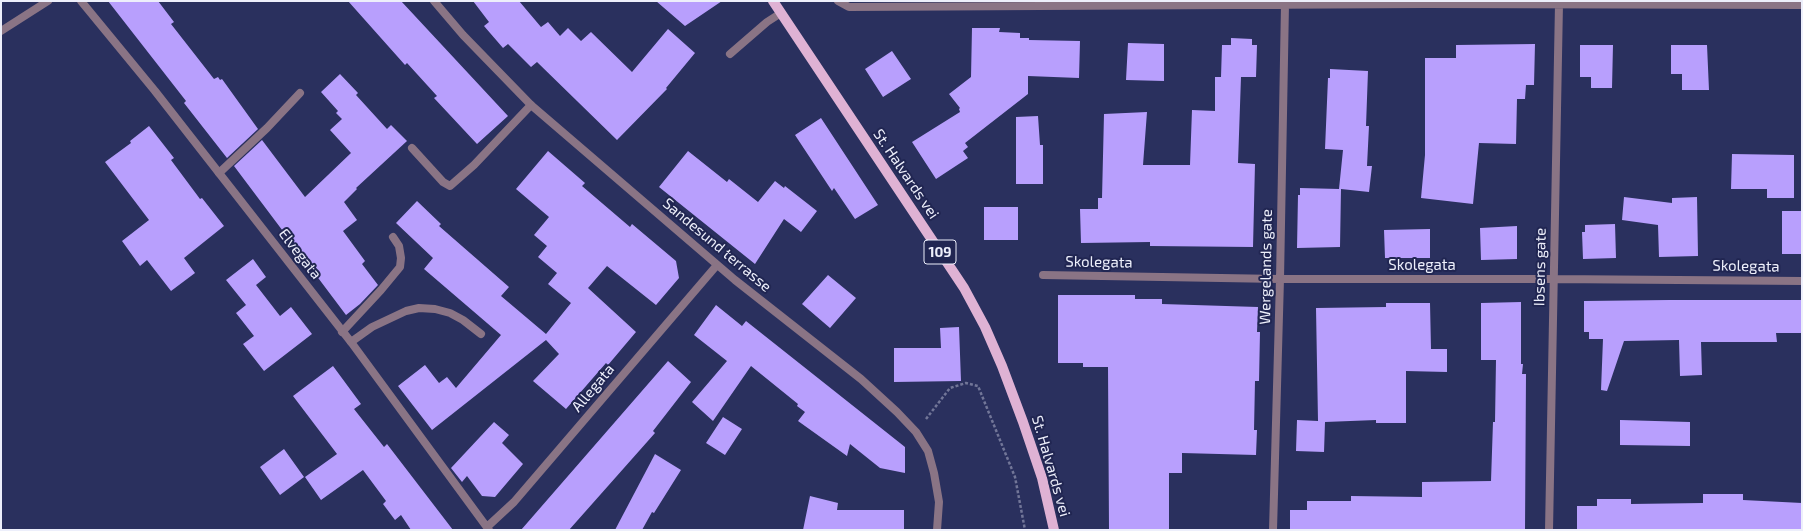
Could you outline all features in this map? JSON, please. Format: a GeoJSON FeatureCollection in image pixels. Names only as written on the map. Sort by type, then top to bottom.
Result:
{"type":"FeatureCollection","features":[{"type":"Feature","properties":{"kind":"main road","name":"St. Halvards vei"},"geometry":{"type":"LineString","coordinates":[[773,1],[964,288],[985,327],[1002,366],[1023,422],[1042,478],[1054,530]]}},
{"type":"Feature","properties":{"kind":"street"},"geometry":{"type":"LineString","coordinates":[[1,31],[48,1]]}},
{"type":"Feature","properties":{"kind":"street","name":"Elvegata"},"geometry":{"type":"LineString","coordinates":[[81,1],[219,173],[351,342],[488,529]]}},
{"type":"Feature","properties":{"kind":"street","name":"Sandesund terrasse"},"geometry":{"type":"LineString","coordinates":[[434,1],[463,35],[531,105],[717,265],[861,379],[897,412],[916,432],[928,451],[939,502],[937,530]]}},
{"type":"Feature","properties":{"kind":"street"},"geometry":{"type":"LineString","coordinates":[[838,1],[849,7],[1426,2],[1802,5]]}},
{"type":"Feature","properties":{"kind":"street","name":"Wergelands gate"},"geometry":{"type":"LineString","coordinates":[[1273,530],[1280,279],[1285,4]]}},
{"type":"Feature","properties":{"kind":"street","name":"Ibsens gate"},"geometry":{"type":"LineString","coordinates":[[1549,530],[1559,4]]}},
{"type":"Feature","properties":{"kind":"street"},"geometry":{"type":"LineString","coordinates":[[730,54],[767,22],[781,13]]}},
{"type":"Feature","properties":{"kind":"street"},"geometry":{"type":"LineString","coordinates":[[219,173],[267,128],[300,93]]}},
{"type":"Feature","properties":{"kind":"street"},"geometry":{"type":"LineString","coordinates":[[412,148],[443,182],[450,186],[474,165],[531,105]]}},
{"type":"Feature","properties":{"kind":"street"},"geometry":{"type":"LineString","coordinates":[[342,332],[400,267],[401,258],[399,246],[392,237]]}},
{"type":"Feature","properties":{"kind":"street","name":"Allegata"},"geometry":{"type":"LineString","coordinates":[[488,529],[514,502],[717,265]]}},
{"type":"Feature","properties":{"kind":"street","name":"Skolegata"},"geometry":{"type":"LineString","coordinates":[[1043,275],[1280,279],[1802,281]]}},
{"type":"Feature","properties":{"kind":"street"},"geometry":{"type":"LineString","coordinates":[[351,342],[372,327],[406,311],[419,308],[450,312],[464,320],[480,334]]}},
{"type":"Feature","properties":{"kind":"path"},"geometry":{"type":"LineString","coordinates":[[916,432],[950,388],[966,383],[978,386],[1016,477],[1024,528],[1020,530]]}},
{"type":"Feature","properties":{"kind":"building"},"geometry":{"type":"Polygon","coordinates":[[[108,1],[158,1],[174,22],[171,24],[214,79],[218,77],[220,80],[222,79],[258,129],[227,158],[184,103],[186,101],[108,1]]]}},
{"type":"Feature","properties":{"kind":"building"},"geometry":{"type":"Polygon","coordinates":[[[348,1],[401,1],[508,116],[477,144],[434,98],[437,96],[407,63],[405,65],[348,1]]]}},
{"type":"Feature","properties":{"kind":"building"},"geometry":{"type":"Polygon","coordinates":[[[473,1],[519,1],[541,27],[548,22],[560,36],[568,28],[581,41],[591,32],[632,72],[668,29],[695,53],[666,88],[667,89],[617,140],[537,62],[531,67],[508,44],[503,48],[484,26],[489,22],[473,1]]]}},
{"type":"Feature","properties":{"kind":"building"},"geometry":{"type":"Polygon","coordinates":[[[656,1],[722,1],[685,26],[656,1]]]}},
{"type":"Feature","properties":{"kind":"building"},"geometry":{"type":"Polygon","coordinates":[[[972,28],[1000,28],[999,32],[1020,33],[1020,38],[1029,38],[1029,40],[1080,41],[1079,78],[1028,76],[1028,94],[965,143],[968,147],[963,151],[968,158],[936,179],[912,142],[960,112],[960,108],[949,94],[971,77],[972,28]]]}},
{"type":"Feature","properties":{"kind":"building"},"geometry":{"type":"Polygon","coordinates":[[[1231,38],[1252,39],[1252,45],[1257,45],[1256,77],[1241,77],[1238,163],[1255,164],[1253,247],[1150,246],[1150,242],[1081,243],[1080,209],[1098,209],[1098,198],[1102,198],[1104,114],[1147,112],[1143,165],[1190,165],[1192,110],[1215,111],[1215,77],[1221,77],[1222,45],[1231,45],[1231,38]]]}},
{"type":"Feature","properties":{"kind":"building"},"geometry":{"type":"Polygon","coordinates":[[[1128,43],[1164,44],[1164,81],[1126,80],[1128,43]]]}},
{"type":"Feature","properties":{"kind":"building"},"geometry":{"type":"Polygon","coordinates":[[[1535,44],[1534,85],[1526,85],[1525,99],[1517,99],[1516,144],[1479,143],[1473,204],[1421,198],[1425,155],[1425,58],[1456,58],[1456,45],[1535,44]]]}},
{"type":"Feature","properties":{"kind":"building"},"geometry":{"type":"Polygon","coordinates":[[[1580,45],[1613,45],[1612,88],[1591,88],[1591,77],[1580,77],[1580,45]]]}},
{"type":"Feature","properties":{"kind":"building"},"geometry":{"type":"Polygon","coordinates":[[[1671,45],[1707,45],[1709,90],[1682,90],[1682,74],[1671,74],[1671,45]]]}},
{"type":"Feature","properties":{"kind":"building"},"geometry":{"type":"Polygon","coordinates":[[[892,51],[911,79],[883,97],[865,69],[892,51]]]}},
{"type":"Feature","properties":{"kind":"building"},"geometry":{"type":"Polygon","coordinates":[[[1330,69],[1368,71],[1366,126],[1369,126],[1367,166],[1372,166],[1369,192],[1341,189],[1340,247],[1297,248],[1298,195],[1300,195],[1300,188],[1339,189],[1343,150],[1325,149],[1328,78],[1330,78],[1330,69]]]}},
{"type":"Feature","properties":{"kind":"building"},"geometry":{"type":"Polygon","coordinates":[[[340,74],[358,93],[356,95],[387,129],[391,125],[407,141],[356,188],[357,189],[344,202],[357,220],[343,231],[365,261],[362,264],[378,285],[360,304],[346,315],[234,166],[262,140],[305,197],[351,153],[330,130],[342,119],[336,113],[338,111],[321,92],[340,74]]]}},
{"type":"Feature","properties":{"kind":"building"},"geometry":{"type":"Polygon","coordinates":[[[1038,116],[1040,145],[1043,145],[1043,184],[1016,184],[1016,117],[1038,116]]]}},
{"type":"Feature","properties":{"kind":"building"},"geometry":{"type":"Polygon","coordinates":[[[821,118],[878,205],[855,219],[834,188],[832,191],[795,135],[821,118]]]}},
{"type":"Feature","properties":{"kind":"building"},"geometry":{"type":"Polygon","coordinates":[[[149,126],[174,158],[171,160],[200,199],[202,198],[224,226],[184,258],[195,273],[171,291],[147,260],[140,266],[122,241],[149,220],[105,162],[131,143],[130,141],[149,126]]]}},
{"type":"Feature","properties":{"kind":"building"},"geometry":{"type":"Polygon","coordinates":[[[548,151],[585,183],[582,186],[630,227],[632,224],[676,261],[679,278],[656,305],[607,266],[588,288],[636,332],[608,365],[606,363],[566,409],[533,381],[559,354],[546,340],[432,430],[398,386],[425,365],[439,383],[447,377],[456,388],[501,335],[424,269],[433,258],[396,223],[417,201],[441,224],[439,226],[509,287],[501,296],[546,334],[571,303],[548,284],[557,273],[538,257],[547,246],[534,235],[549,217],[516,189],[548,151]]]}},
{"type":"Feature","properties":{"kind":"building"},"geometry":{"type":"Polygon","coordinates":[[[688,151],[727,182],[729,179],[758,202],[775,181],[784,188],[785,186],[817,211],[801,232],[784,219],[755,264],[659,187],[688,151]]]}},
{"type":"Feature","properties":{"kind":"building"},"geometry":{"type":"Polygon","coordinates":[[[1732,154],[1794,155],[1794,198],[1767,198],[1767,189],[1731,189],[1732,154]]]}},
{"type":"Feature","properties":{"kind":"building"},"geometry":{"type":"Polygon","coordinates":[[[1624,197],[1672,203],[1672,198],[1697,197],[1698,256],[1659,257],[1658,225],[1622,220],[1624,197]]]}},
{"type":"Feature","properties":{"kind":"building"},"geometry":{"type":"Polygon","coordinates":[[[984,207],[1018,207],[1018,240],[984,240],[984,207]]]}},
{"type":"Feature","properties":{"kind":"building"},"geometry":{"type":"Polygon","coordinates":[[[1782,211],[1802,211],[1802,254],[1782,254],[1782,211]]]}},
{"type":"Feature","properties":{"kind":"building"},"geometry":{"type":"Polygon","coordinates":[[[1615,224],[1616,258],[1583,259],[1582,232],[1585,232],[1585,225],[1615,224]]]}},
{"type":"Feature","properties":{"kind":"building"},"geometry":{"type":"Polygon","coordinates":[[[1517,226],[1517,259],[1481,260],[1480,228],[1517,226]]]}},
{"type":"Feature","properties":{"kind":"building"},"geometry":{"type":"Polygon","coordinates":[[[1430,229],[1430,258],[1385,258],[1384,230],[1430,229]]]}},
{"type":"Feature","properties":{"kind":"building"},"geometry":{"type":"Polygon","coordinates":[[[253,259],[266,277],[256,285],[280,316],[291,307],[312,334],[264,371],[243,344],[254,336],[236,313],[246,305],[226,280],[253,259]]]}},
{"type":"Feature","properties":{"kind":"building"},"geometry":{"type":"Polygon","coordinates":[[[828,275],[856,298],[830,328],[802,304],[828,275]]]}},
{"type":"Feature","properties":{"kind":"building"},"geometry":{"type":"Polygon","coordinates":[[[1058,295],[1135,295],[1135,299],[1162,299],[1162,304],[1258,307],[1257,332],[1260,332],[1259,381],[1255,381],[1254,430],[1257,430],[1256,455],[1182,453],[1182,473],[1169,473],[1169,530],[1109,530],[1108,367],[1083,367],[1083,363],[1058,363],[1058,295]]]}},
{"type":"Feature","properties":{"kind":"building"},"geometry":{"type":"Polygon","coordinates":[[[1802,300],[1802,333],[1776,333],[1777,342],[1701,342],[1702,375],[1680,376],[1679,340],[1624,341],[1607,391],[1601,390],[1603,339],[1589,339],[1589,332],[1584,332],[1584,301],[1802,300]]]}},
{"type":"Feature","properties":{"kind":"building"},"geometry":{"type":"Polygon","coordinates":[[[1521,302],[1521,364],[1523,364],[1522,374],[1526,374],[1525,530],[1290,530],[1290,510],[1307,510],[1307,501],[1351,501],[1351,496],[1422,497],[1422,482],[1491,481],[1493,422],[1495,422],[1496,360],[1481,360],[1481,303],[1521,302]]]}},
{"type":"Feature","properties":{"kind":"building"},"geometry":{"type":"Polygon","coordinates":[[[1386,303],[1430,303],[1431,349],[1447,349],[1447,372],[1406,371],[1406,423],[1376,423],[1376,420],[1325,422],[1324,452],[1296,451],[1297,420],[1318,421],[1316,308],[1386,307],[1386,303]]]}},
{"type":"Feature","properties":{"kind":"building"},"geometry":{"type":"Polygon","coordinates":[[[716,305],[742,326],[746,321],[905,447],[905,473],[880,468],[850,444],[847,456],[798,421],[805,412],[797,406],[798,404],[751,366],[713,421],[692,402],[727,361],[694,335],[716,305]]]}},
{"type":"Feature","properties":{"kind":"building"},"geometry":{"type":"Polygon","coordinates":[[[959,327],[961,381],[894,382],[894,348],[941,348],[940,328],[959,327]]]}},
{"type":"Feature","properties":{"kind":"building"},"geometry":{"type":"Polygon","coordinates":[[[668,361],[691,382],[653,431],[655,433],[569,530],[521,530],[668,361]]]}},
{"type":"Feature","properties":{"kind":"building"},"geometry":{"type":"Polygon","coordinates":[[[333,366],[361,404],[354,409],[384,447],[387,444],[453,530],[411,530],[401,515],[395,520],[383,504],[386,501],[363,470],[321,500],[305,477],[337,454],[293,396],[333,366]]]}},
{"type":"Feature","properties":{"kind":"building"},"geometry":{"type":"Polygon","coordinates":[[[723,417],[742,429],[725,455],[706,443],[723,417]]]}},
{"type":"Feature","properties":{"kind":"building"},"geometry":{"type":"Polygon","coordinates":[[[1620,420],[1690,422],[1690,446],[1620,445],[1620,420]]]}},
{"type":"Feature","properties":{"kind":"building"},"geometry":{"type":"Polygon","coordinates":[[[494,422],[509,435],[502,443],[523,464],[495,497],[482,496],[467,476],[462,482],[451,468],[494,422]]]}},
{"type":"Feature","properties":{"kind":"building"},"geometry":{"type":"Polygon","coordinates":[[[284,449],[304,477],[280,495],[260,467],[284,449]]]}},
{"type":"Feature","properties":{"kind":"building"},"geometry":{"type":"Polygon","coordinates":[[[655,454],[681,470],[654,513],[652,512],[642,530],[615,530],[655,454]]]}},
{"type":"Feature","properties":{"kind":"building"},"geometry":{"type":"Polygon","coordinates":[[[1703,494],[1743,494],[1743,500],[1802,503],[1802,530],[1577,530],[1577,506],[1597,506],[1597,499],[1631,499],[1631,504],[1703,503],[1703,494]]]}},
{"type":"Feature","properties":{"kind":"building"},"geometry":{"type":"Polygon","coordinates":[[[810,496],[838,503],[837,510],[904,510],[904,530],[803,530],[810,496]]]}}]}
